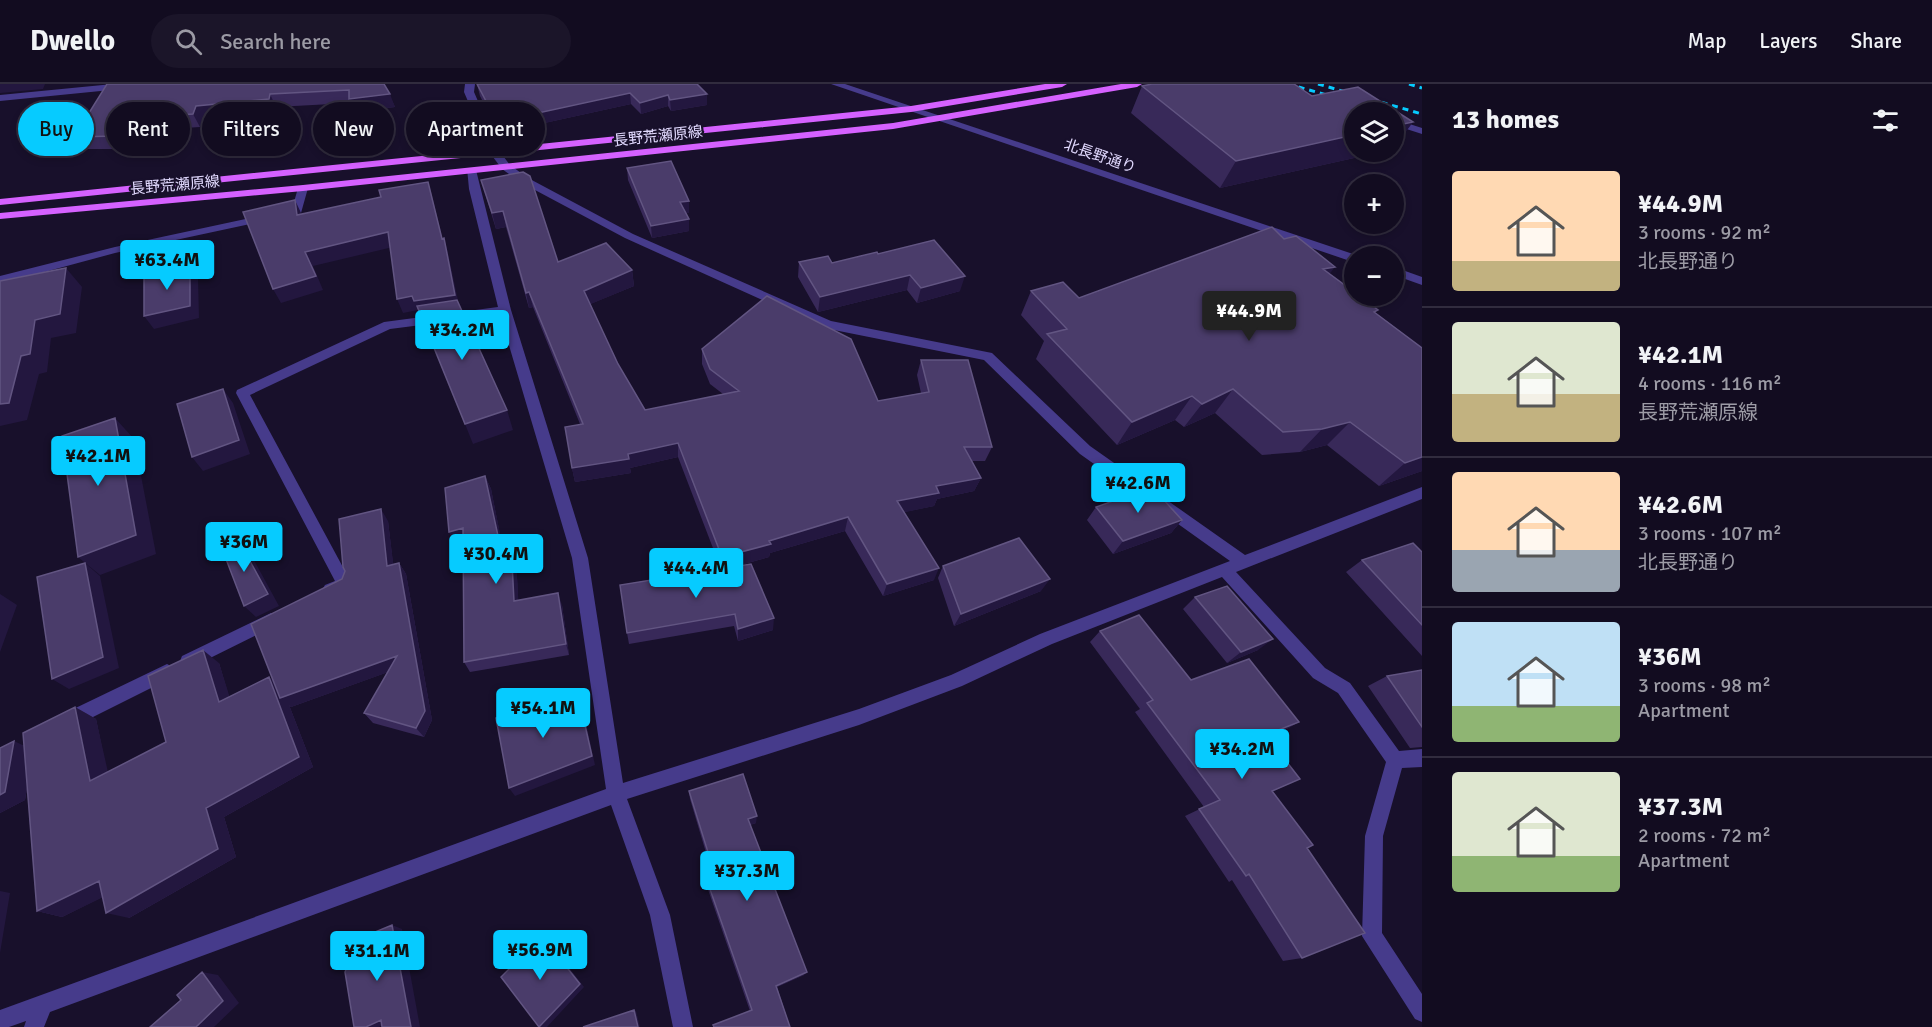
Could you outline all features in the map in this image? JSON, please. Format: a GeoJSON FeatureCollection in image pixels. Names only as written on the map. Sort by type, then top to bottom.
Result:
{"type":"FeatureCollection","features":[{"type":"Feature","properties":{"kind":"main road","name":"長野荒瀬原線"},"geometry":{"type":"LineString","coordinates":[[545,148],[910,109],[1062,84]]}},
{"type":"Feature","properties":{"kind":"main road","name":"長野荒瀬原線"},"geometry":{"type":"LineString","coordinates":[[0,216],[303,188],[942,119],[1137,84]]}},
{"type":"Feature","properties":{"kind":"main road","name":"長野荒瀬原線"},"geometry":{"type":"LineString","coordinates":[[0,202],[465,156]]}},
{"type":"Feature","properties":{"kind":"street"},"geometry":{"type":"LineString","coordinates":[[0,98],[141,84]]}},
{"type":"Feature","properties":{"kind":"street"},"geometry":{"type":"LineString","coordinates":[[470,84],[469,92],[473,102]]}},
{"type":"Feature","properties":{"kind":"street","name":"北長野通り"},"geometry":{"type":"LineString","coordinates":[[836,84],[1344,255]]}},
{"type":"Feature","properties":{"kind":"street"},"geometry":{"type":"LineString","coordinates":[[1404,125],[1422,131]]}},
{"type":"Feature","properties":{"kind":"street"},"geometry":{"type":"LineString","coordinates":[[497,156],[506,167],[524,180],[629,236],[828,325],[988,356],[1085,450],[1244,562]]}},
{"type":"Feature","properties":{"kind":"street"},"geometry":{"type":"LineString","coordinates":[[471,170],[505,310],[580,558],[616,794],[660,915],[683,1027]]}},
{"type":"Feature","properties":{"kind":"street"},"geometry":{"type":"LineString","coordinates":[[0,280],[115,250],[297,211],[303,188]]}},
{"type":"Feature","properties":{"kind":"street"},"geometry":{"type":"LineString","coordinates":[[1404,275],[1422,281]]}},
{"type":"Feature","properties":{"kind":"street"},"geometry":{"type":"LineString","coordinates":[[312,600],[344,584],[242,393],[388,325],[505,310]]}},
{"type":"Feature","properties":{"kind":"street"},"geometry":{"type":"LineString","coordinates":[[0,1020],[616,794],[859,717],[956,681],[1046,639],[1422,493]]}},
{"type":"Feature","properties":{"kind":"street"},"geometry":{"type":"LineString","coordinates":[[1224,569],[1319,673],[1344,688],[1395,760]]}},
{"type":"Feature","properties":{"kind":"street"},"geometry":{"type":"LineString","coordinates":[[54,728],[279,616]]}},
{"type":"Feature","properties":{"kind":"street"},"geometry":{"type":"LineString","coordinates":[[1395,760],[1422,758]]}},
{"type":"Feature","properties":{"kind":"street"},"geometry":{"type":"LineString","coordinates":[[1395,760],[1374,836],[1372,936],[1422,1012]]}},
{"type":"Feature","properties":{"kind":"street"},"geometry":{"type":"LineString","coordinates":[[34,1027],[43,1003]]}},
{"type":"Feature","properties":{"kind":"building"},"geometry":{"type":"Polygon","coordinates":[[[107,84],[384,84],[390,94],[349,99],[349,90],[270,94],[269,99],[202,102],[202,105],[196,106],[193,114],[190,114],[190,102],[106,102],[106,136],[94,137],[94,105],[107,84]]]}},
{"type":"Feature","properties":{"kind":"building"},"geometry":{"type":"Polygon","coordinates":[[[477,84],[697,84],[707,94],[670,100],[668,95],[640,103],[630,93],[545,112],[545,102],[486,102],[477,84]]]}},
{"type":"Feature","properties":{"kind":"building"},"geometry":{"type":"Polygon","coordinates":[[[1152,84],[1294,84],[1312,96],[1358,87],[1382,102],[1344,102],[1344,137],[1236,161],[1142,86],[1152,84]]]}},
{"type":"Feature","properties":{"kind":"building"},"geometry":{"type":"Polygon","coordinates":[[[1404,116],[1413,122],[1404,124],[1404,116]]]}},
{"type":"Feature","properties":{"kind":"building"},"geometry":{"type":"Polygon","coordinates":[[[671,161],[689,201],[680,202],[689,219],[651,226],[627,168],[671,161]]]}},
{"type":"Feature","properties":{"kind":"building"},"geometry":{"type":"Polygon","coordinates":[[[523,172],[530,176],[558,262],[606,243],[632,270],[584,291],[618,364],[645,410],[739,391],[710,369],[702,349],[767,296],[851,339],[878,401],[929,392],[921,360],[968,360],[992,447],[964,447],[981,478],[936,486],[939,493],[897,501],[939,568],[887,584],[848,517],[769,541],[771,544],[722,557],[678,443],[628,454],[629,459],[572,468],[565,427],[583,424],[529,292],[526,293],[503,211],[492,213],[481,180],[523,172]]]}},
{"type":"Feature","properties":{"kind":"building"},"geometry":{"type":"Polygon","coordinates":[[[428,182],[442,239],[444,238],[455,295],[414,301],[412,296],[397,299],[388,232],[305,252],[316,276],[273,289],[243,212],[295,200],[297,215],[381,197],[379,190],[428,182]]]}},
{"type":"Feature","properties":{"kind":"building"},"geometry":{"type":"Polygon","coordinates":[[[1272,227],[1284,239],[1296,236],[1335,267],[1323,269],[1344,285],[1344,306],[1373,306],[1378,310],[1374,312],[1422,348],[1422,457],[1405,463],[1350,422],[1322,429],[1283,432],[1233,389],[1202,404],[1192,396],[1132,422],[1047,334],[1067,329],[1031,291],[1063,282],[1079,298],[1272,227]]]}},
{"type":"Feature","properties":{"kind":"building"},"geometry":{"type":"Polygon","coordinates":[[[934,240],[965,276],[921,288],[910,275],[820,297],[799,262],[828,256],[832,263],[934,240]]]}},
{"type":"Feature","properties":{"kind":"building"},"geometry":{"type":"Polygon","coordinates":[[[190,265],[190,306],[144,316],[144,276],[190,265]]]}},
{"type":"Feature","properties":{"kind":"building"},"geometry":{"type":"Polygon","coordinates":[[[66,268],[60,314],[35,320],[30,354],[21,356],[9,403],[0,404],[0,281],[66,268]]]}},
{"type":"Feature","properties":{"kind":"building"},"geometry":{"type":"Polygon","coordinates":[[[457,300],[507,410],[465,424],[417,306],[457,300]]]}},
{"type":"Feature","properties":{"kind":"building"},"geometry":{"type":"Polygon","coordinates":[[[223,389],[239,440],[192,457],[177,404],[223,389]]]}},
{"type":"Feature","properties":{"kind":"building"},"geometry":{"type":"Polygon","coordinates":[[[115,418],[136,535],[78,557],[62,436],[115,418]]]}},
{"type":"Feature","properties":{"kind":"building"},"geometry":{"type":"Polygon","coordinates":[[[485,476],[500,545],[511,543],[514,601],[558,593],[566,644],[464,662],[463,528],[449,532],[445,488],[485,476]]]}},
{"type":"Feature","properties":{"kind":"building"},"geometry":{"type":"Polygon","coordinates":[[[1152,487],[1182,520],[1123,541],[1096,507],[1152,487]]]}},
{"type":"Feature","properties":{"kind":"building"},"geometry":{"type":"Polygon","coordinates":[[[381,509],[387,566],[399,563],[425,711],[416,728],[364,713],[397,656],[280,698],[251,624],[342,579],[345,571],[339,519],[381,509]]]}},
{"type":"Feature","properties":{"kind":"building"},"geometry":{"type":"Polygon","coordinates":[[[1019,538],[1050,579],[961,614],[943,566],[1019,538]]]}},
{"type":"Feature","properties":{"kind":"building"},"geometry":{"type":"Polygon","coordinates":[[[238,539],[268,594],[244,606],[221,546],[238,539]]]}},
{"type":"Feature","properties":{"kind":"building"},"geometry":{"type":"Polygon","coordinates":[[[1413,543],[1422,552],[1422,625],[1362,560],[1413,543]]]}},
{"type":"Feature","properties":{"kind":"building"},"geometry":{"type":"Polygon","coordinates":[[[85,563],[103,657],[52,679],[37,577],[85,563]]]}},
{"type":"Feature","properties":{"kind":"building"},"geometry":{"type":"Polygon","coordinates":[[[751,564],[774,618],[738,629],[735,614],[627,633],[620,585],[751,564]]]}},
{"type":"Feature","properties":{"kind":"building"},"geometry":{"type":"Polygon","coordinates":[[[1227,586],[1273,639],[1241,652],[1195,597],[1227,586]]]}},
{"type":"Feature","properties":{"kind":"building"},"geometry":{"type":"Polygon","coordinates":[[[1139,615],[1191,680],[1249,659],[1299,722],[1266,735],[1300,779],[1272,791],[1313,845],[1307,848],[1365,933],[1302,958],[1249,874],[1246,876],[1199,809],[1220,800],[1147,703],[1153,700],[1100,631],[1139,615]]]}},
{"type":"Feature","properties":{"kind":"building"},"geometry":{"type":"Polygon","coordinates":[[[203,650],[219,702],[269,677],[299,757],[206,808],[218,849],[106,913],[99,881],[37,911],[23,733],[75,707],[90,781],[166,742],[148,676],[203,650]]]}},
{"type":"Feature","properties":{"kind":"building"},"geometry":{"type":"Polygon","coordinates":[[[1422,670],[1422,727],[1387,676],[1422,670]]]}},
{"type":"Feature","properties":{"kind":"building"},"geometry":{"type":"Polygon","coordinates":[[[578,694],[592,756],[509,788],[496,718],[578,694]]]}},
{"type":"Feature","properties":{"kind":"building"},"geometry":{"type":"Polygon","coordinates":[[[14,741],[5,792],[0,795],[0,748],[14,741]]]}},
{"type":"Feature","properties":{"kind":"building"},"geometry":{"type":"Polygon","coordinates":[[[743,774],[757,816],[748,819],[807,972],[776,986],[790,1027],[714,1027],[713,1025],[752,1010],[703,869],[712,865],[689,791],[743,774]]]}},
{"type":"Feature","properties":{"kind":"building"},"geometry":{"type":"Polygon","coordinates":[[[392,925],[411,1027],[382,1027],[381,1020],[366,1027],[354,1027],[345,972],[358,939],[392,925]]]}},
{"type":"Feature","properties":{"kind":"building"},"geometry":{"type":"Polygon","coordinates":[[[542,936],[580,984],[539,1027],[501,977],[542,936]]]}},
{"type":"Feature","properties":{"kind":"building"},"geometry":{"type":"Polygon","coordinates":[[[202,972],[223,1001],[196,1027],[150,1027],[181,1000],[177,995],[202,972]]]}},
{"type":"Feature","properties":{"kind":"building"},"geometry":{"type":"Polygon","coordinates":[[[634,1010],[638,1027],[583,1027],[634,1010]]]}},
{"type":"Feature","properties":{"kind":"railway"},"geometry":{"type":"LineString","coordinates":[[1288,84],[1327,95]]}},
{"type":"Feature","properties":{"kind":"railway"},"geometry":{"type":"LineString","coordinates":[[1318,84],[1422,114]]}},
{"type":"Feature","properties":{"kind":"railway"},"geometry":{"type":"LineString","coordinates":[[1409,84],[1422,88]]}}]}
